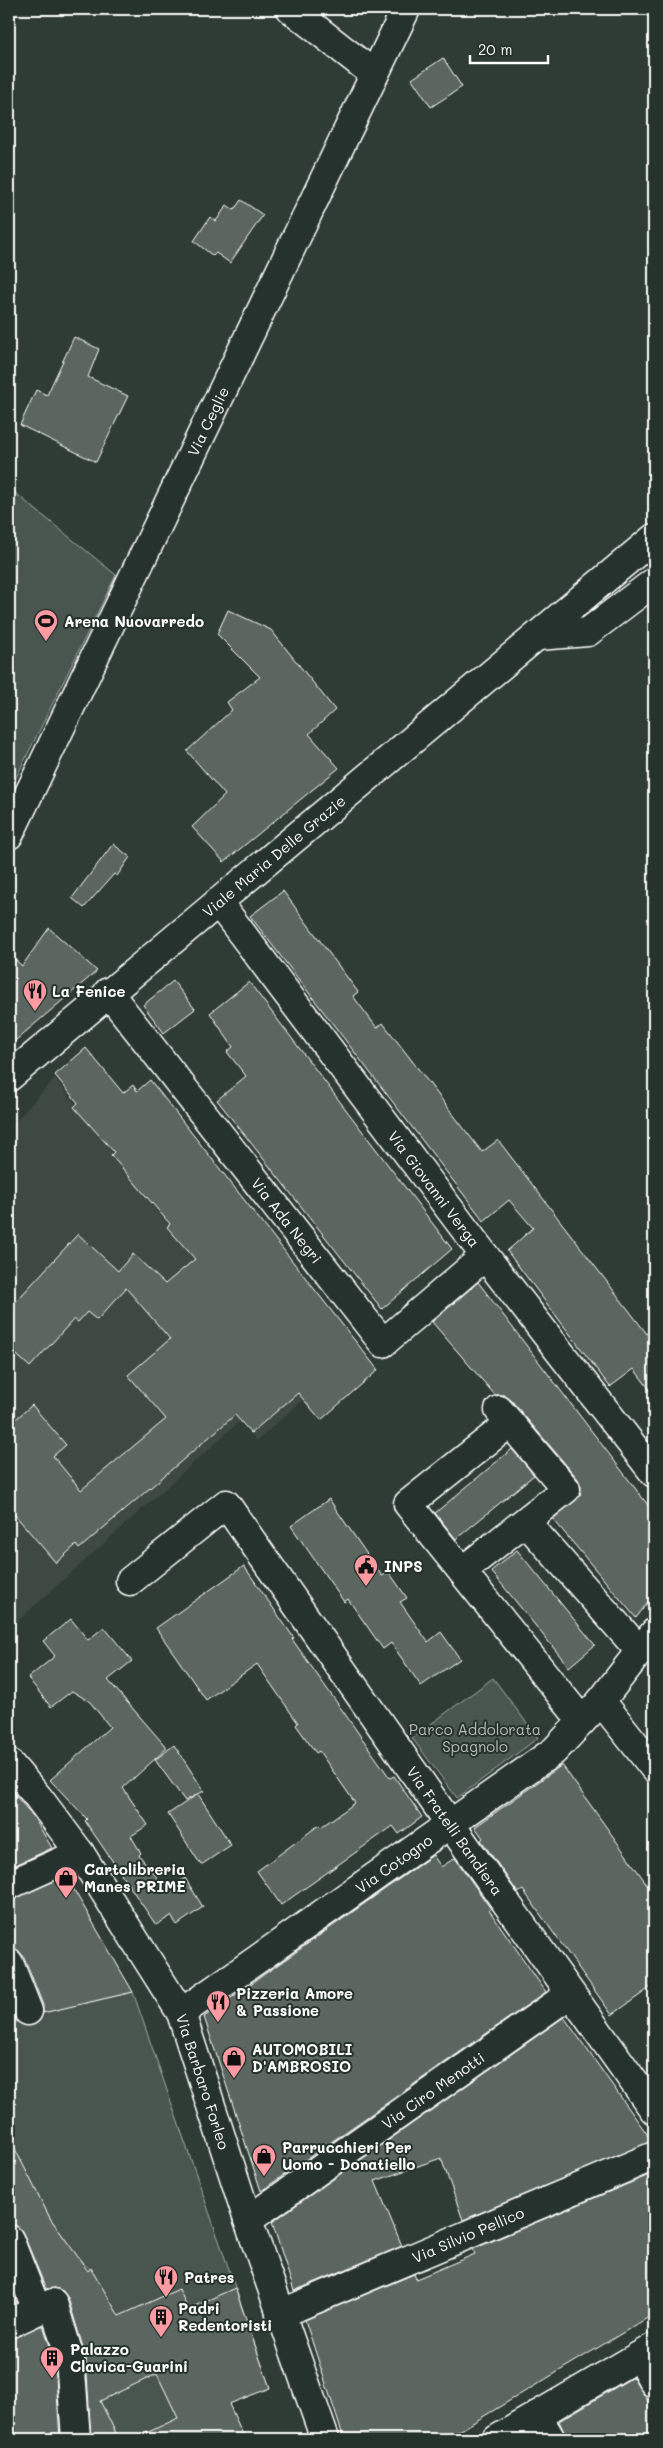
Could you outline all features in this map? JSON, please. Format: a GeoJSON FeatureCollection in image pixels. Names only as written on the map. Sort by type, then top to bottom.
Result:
{"type":"FeatureCollection","features":[{"type":"Feature","properties":{"kind":"street"},"geometry":{"type":"LineString","coordinates":[[291,9],[374,74]]}},
{"type":"Feature","properties":{"kind":"street","name":"Via Ceglie"},"geometry":{"type":"LineString","coordinates":[[9,835],[406,9]]}},
{"type":"Feature","properties":{"kind":"street","name":"Viale Maria Delle Grazie"},"geometry":{"type":"LineString","coordinates":[[9,1077],[108,992],[654,538]]}},
{"type":"Feature","properties":{"kind":"street"},"geometry":{"type":"LineString","coordinates":[[538,636],[588,632],[654,582]]}},
{"type":"Feature","properties":{"kind":"street","name":"Via Giovanni Verga"},"geometry":{"type":"LineString","coordinates":[[218,902],[485,1256],[654,1473]]}},
{"type":"Feature","properties":{"kind":"street","name":"Via Ada Negri"},"geometry":{"type":"LineString","coordinates":[[108,992],[383,1343],[485,1256]]}},
{"type":"Feature","properties":{"kind":"street"},"geometry":{"type":"LineString","coordinates":[[462,1571],[566,1489],[504,1416],[408,1504],[582,1721]]}},
{"type":"Feature","properties":{"kind":"street","name":"Via Fratelli Bandiera"},"geometry":{"type":"LineString","coordinates":[[130,1581],[226,1504],[570,1994],[654,2110]]}},
{"type":"Feature","properties":{"kind":"street"},"geometry":{"type":"LineString","coordinates":[[526,1522],[647,1642]]}},
{"type":"Feature","properties":{"kind":"street","name":"Via Cotogno"},"geometry":{"type":"LineString","coordinates":[[181,2013],[554,1751],[601,1701],[647,1642]]}},
{"type":"Feature","properties":{"kind":"street"},"geometry":{"type":"LineString","coordinates":[[601,1701],[654,1768]]}},
{"type":"Feature","properties":{"kind":"street","name":"Via Barbaro Forleo"},"geometry":{"type":"LineString","coordinates":[[9,1763],[38,1797],[80,1854],[181,2013],[248,2220],[325,2439]]}},
{"type":"Feature","properties":{"kind":"street"},"geometry":{"type":"LineString","coordinates":[[9,1885],[80,1854]]}},
{"type":"Feature","properties":{"kind":"street"},"geometry":{"type":"LineString","coordinates":[[9,1963],[28,2011]]}},
{"type":"Feature","properties":{"kind":"street","name":"Via Ciro Menotti"},"geometry":{"type":"LineString","coordinates":[[248,2220],[570,1994]]}},
{"type":"Feature","properties":{"kind":"street","name":"Via Silvio Pellico"},"geometry":{"type":"LineString","coordinates":[[280,2314],[654,2156]]}},
{"type":"Feature","properties":{"kind":"street"},"geometry":{"type":"LineString","coordinates":[[9,2239],[70,2358],[76,2439]]}},
{"type":"Feature","properties":{"kind":"street"},"geometry":{"type":"LineString","coordinates":[[9,2324],[45,2306]]}},
{"type":"Feature","properties":{"kind":"street"},"geometry":{"type":"LineString","coordinates":[[497,2439],[647,2351],[654,2383]]}},
{"type":"Feature","properties":{"kind":"street"},"geometry":{"type":"LineString","coordinates":[[537,2416],[551,2439]]}},
{"type":"Feature","properties":{"kind":"shaded area"},"geometry":{"type":"Polygon","coordinates":[[[55,1078],[303,1400],[256,1441],[241,1420],[9,1629],[9,1128],[55,1078]]]}},
{"type":"Feature","properties":{"kind":"green space","name":"Arena Nuovarredo"},"geometry":{"type":"Polygon","coordinates":[[[9,488],[116,575],[9,792],[9,488]]]}},
{"type":"Feature","properties":{"kind":"green space","name":"Parco Addolorata Spagnolo"},"geometry":{"type":"Polygon","coordinates":[[[493,1678],[538,1738],[457,1798],[412,1738],[493,1678]]]}},
{"type":"Feature","properties":{"kind":"green space"},"geometry":{"type":"Polygon","coordinates":[[[133,1992],[270,2388],[263,2390],[222,2390],[238,2425],[206,2439],[84,2439],[54,2295],[75,2282],[90,2269],[78,2258],[50,2218],[9,2148],[9,2020],[133,1992]]]}},
{"type":"Feature","properties":{"kind":"building"},"geometry":{"type":"Polygon","coordinates":[[[443,58],[462,87],[431,107],[412,79],[443,58]]]}},
{"type":"Feature","properties":{"kind":"building"},"geometry":{"type":"Polygon","coordinates":[[[241,200],[263,215],[230,263],[216,253],[213,256],[194,241],[210,217],[216,221],[227,205],[234,210],[241,200]]]}},
{"type":"Feature","properties":{"kind":"building"},"geometry":{"type":"Polygon","coordinates":[[[74,337],[99,349],[88,377],[128,396],[96,462],[20,425],[36,390],[47,395],[74,337]]]}},
{"type":"Feature","properties":{"kind":"building"},"geometry":{"type":"Polygon","coordinates":[[[228,610],[271,630],[335,710],[309,734],[339,768],[224,862],[192,827],[225,795],[187,751],[232,710],[227,702],[260,677],[217,634],[228,610]]]}},
{"type":"Feature","properties":{"kind":"building"},"geometry":{"type":"Polygon","coordinates":[[[113,844],[130,857],[117,876],[114,874],[84,908],[72,898],[113,844]]]}},
{"type":"Feature","properties":{"kind":"building"},"geometry":{"type":"Polygon","coordinates":[[[283,891],[358,992],[353,996],[377,1028],[383,1023],[482,1152],[498,1140],[654,1343],[654,1395],[634,1369],[610,1387],[507,1251],[533,1228],[509,1200],[484,1221],[250,916],[283,891]]]}},
{"type":"Feature","properties":{"kind":"building"},"geometry":{"type":"Polygon","coordinates":[[[49,928],[97,971],[9,1046],[9,954],[22,966],[49,928]]]}},
{"type":"Feature","properties":{"kind":"building"},"geometry":{"type":"Polygon","coordinates":[[[173,981],[195,1009],[164,1033],[143,1005],[173,981]]]}},
{"type":"Feature","properties":{"kind":"building"},"geometry":{"type":"Polygon","coordinates":[[[249,982],[452,1249],[382,1309],[217,1100],[246,1076],[227,1052],[233,1047],[210,1013],[249,982]]]}},
{"type":"Feature","properties":{"kind":"building"},"geometry":{"type":"Polygon","coordinates":[[[86,1048],[123,1093],[133,1085],[137,1091],[150,1080],[378,1370],[321,1420],[298,1393],[251,1433],[235,1415],[79,1549],[76,1545],[56,1563],[9,1508],[9,1425],[32,1405],[66,1445],[53,1456],[81,1490],[166,1419],[128,1375],[170,1339],[126,1288],[97,1320],[87,1312],[78,1322],[74,1319],[30,1367],[9,1348],[9,1309],[78,1234],[118,1271],[133,1254],[165,1284],[195,1259],[167,1227],[170,1224],[111,1155],[114,1152],[74,1107],[78,1103],[55,1075],[86,1048]]]}},
{"type":"Feature","properties":{"kind":"building"},"geometry":{"type":"Polygon","coordinates":[[[478,1282],[654,1513],[654,1594],[636,1618],[553,1519],[580,1495],[581,1487],[578,1479],[511,1400],[504,1395],[495,1395],[432,1322],[478,1282]]]}},
{"type":"Feature","properties":{"kind":"building"},"geometry":{"type":"Polygon","coordinates":[[[512,1449],[534,1475],[456,1539],[435,1513],[512,1449]]]}},
{"type":"Feature","properties":{"kind":"building","name":"INPS"},"geometry":{"type":"Polygon","coordinates":[[[329,1499],[382,1576],[389,1572],[407,1598],[400,1602],[428,1642],[441,1632],[460,1659],[421,1686],[391,1643],[383,1649],[348,1599],[344,1602],[291,1526],[329,1499]]]}},
{"type":"Feature","properties":{"kind":"building"},"geometry":{"type":"Polygon","coordinates":[[[517,1550],[595,1645],[569,1667],[491,1571],[517,1550]]]}},
{"type":"Feature","properties":{"kind":"building"},"geometry":{"type":"Polygon","coordinates":[[[244,1566],[294,1638],[292,1639],[390,1778],[394,1776],[422,1817],[399,1834],[393,1826],[281,1905],[257,1871],[319,1825],[321,1827],[355,1803],[319,1751],[316,1753],[296,1725],[298,1723],[257,1664],[206,1700],[156,1628],[244,1566]]]}},
{"type":"Feature","properties":{"kind":"building"},"geometry":{"type":"Polygon","coordinates":[[[71,1619],[88,1640],[104,1627],[132,1661],[108,1680],[167,1748],[123,1788],[148,1825],[131,1836],[141,1853],[139,1855],[167,1890],[185,1878],[203,1907],[177,1925],[171,1916],[156,1925],[85,1821],[87,1819],[50,1780],[110,1727],[90,1702],[72,1691],[51,1707],[28,1678],[55,1656],[43,1641],[71,1619]]]}},
{"type":"Feature","properties":{"kind":"building"},"geometry":{"type":"Polygon","coordinates":[[[174,1745],[204,1791],[185,1801],[155,1760],[174,1745]]]}},
{"type":"Feature","properties":{"kind":"building"},"geometry":{"type":"Polygon","coordinates":[[[562,1765],[654,1894],[654,1985],[612,2015],[523,1890],[518,1893],[481,1840],[483,1838],[475,1827],[562,1765]]]}},
{"type":"Feature","properties":{"kind":"building"},"geometry":{"type":"Polygon","coordinates":[[[9,1788],[33,1816],[52,1848],[9,1868],[9,1788]]]}},
{"type":"Feature","properties":{"kind":"building"},"geometry":{"type":"Polygon","coordinates":[[[198,1794],[231,1845],[201,1865],[168,1814],[198,1794]]]}},
{"type":"Feature","properties":{"kind":"building"},"geometry":{"type":"Polygon","coordinates":[[[433,1855],[441,1867],[455,1858],[546,1992],[261,2191],[204,2017],[433,1855]]]}},
{"type":"Feature","properties":{"kind":"building"},"geometry":{"type":"Polygon","coordinates":[[[66,1876],[133,1992],[43,2013],[43,2005],[24,1957],[18,1950],[9,1948],[9,1900],[66,1876]]]}},
{"type":"Feature","properties":{"kind":"building"},"geometry":{"type":"Polygon","coordinates":[[[564,2017],[652,2141],[463,2220],[441,2158],[375,2181],[402,2246],[294,2291],[272,2222],[564,2017]]]}},
{"type":"Feature","properties":{"kind":"building","name":"Padri Redentoristi"},"geometry":{"type":"Polygon","coordinates":[[[9,2137],[50,2218],[88,2271],[91,2268],[119,2316],[179,2289],[188,2309],[235,2288],[270,2388],[229,2404],[245,2439],[134,2439],[178,2418],[157,2374],[100,2401],[119,2439],[91,2439],[86,2357],[68,2298],[63,2291],[55,2288],[46,2289],[23,2233],[18,2227],[9,2224],[9,2137]]]}},
{"type":"Feature","properties":{"kind":"building"},"geometry":{"type":"Polygon","coordinates":[[[654,2173],[654,2314],[446,2439],[344,2439],[305,2320],[414,2274],[416,2279],[475,2254],[473,2249],[654,2173]]]}},
{"type":"Feature","properties":{"kind":"building"},"geometry":{"type":"Polygon","coordinates":[[[9,2281],[17,2303],[9,2307],[9,2281]]]}},
{"type":"Feature","properties":{"kind":"building","name":"Palazzo Clavica-Guarini"},"geometry":{"type":"Polygon","coordinates":[[[43,2325],[55,2361],[60,2439],[9,2439],[9,2339],[43,2325]]]}},
{"type":"Feature","properties":{"kind":"building"},"geometry":{"type":"Polygon","coordinates":[[[633,2377],[654,2411],[654,2439],[567,2439],[559,2421],[633,2377]]]}},
{"type":"Feature","properties":{"kind":"place","name":"Arena Nuovarredo"},"geometry":{"type":"Point","coordinates":[46,642]}},
{"type":"Feature","properties":{"kind":"place","name":"La Fenice"},"geometry":{"type":"Point","coordinates":[35,1012]}},
{"type":"Feature","properties":{"kind":"place","name":"INPS"},"geometry":{"type":"Point","coordinates":[366,1587]}},
{"type":"Feature","properties":{"kind":"place","name":"Cartolibreria Manes PRIME"},"geometry":{"type":"Point","coordinates":[66,1899]}},
{"type":"Feature","properties":{"kind":"place","name":"Pizzeria Amore & Passione"},"geometry":{"type":"Point","coordinates":[218,2023]}},
{"type":"Feature","properties":{"kind":"place","name":"AUTOMOBILI D'AMBROSIO"},"geometry":{"type":"Point","coordinates":[234,2079]}},
{"type":"Feature","properties":{"kind":"place","name":"Parrucchieri Per Uomo - Donatiello"},"geometry":{"type":"Point","coordinates":[264,2177]}},
{"type":"Feature","properties":{"kind":"place","name":"Patres"},"geometry":{"type":"Point","coordinates":[166,2298]}},
{"type":"Feature","properties":{"kind":"place","name":"Padri Redentoristi"},"geometry":{"type":"Point","coordinates":[161,2338]}},
{"type":"Feature","properties":{"kind":"place","name":"Palazzo Clavica-Guarini"},"geometry":{"type":"Point","coordinates":[52,2379]}}]}
